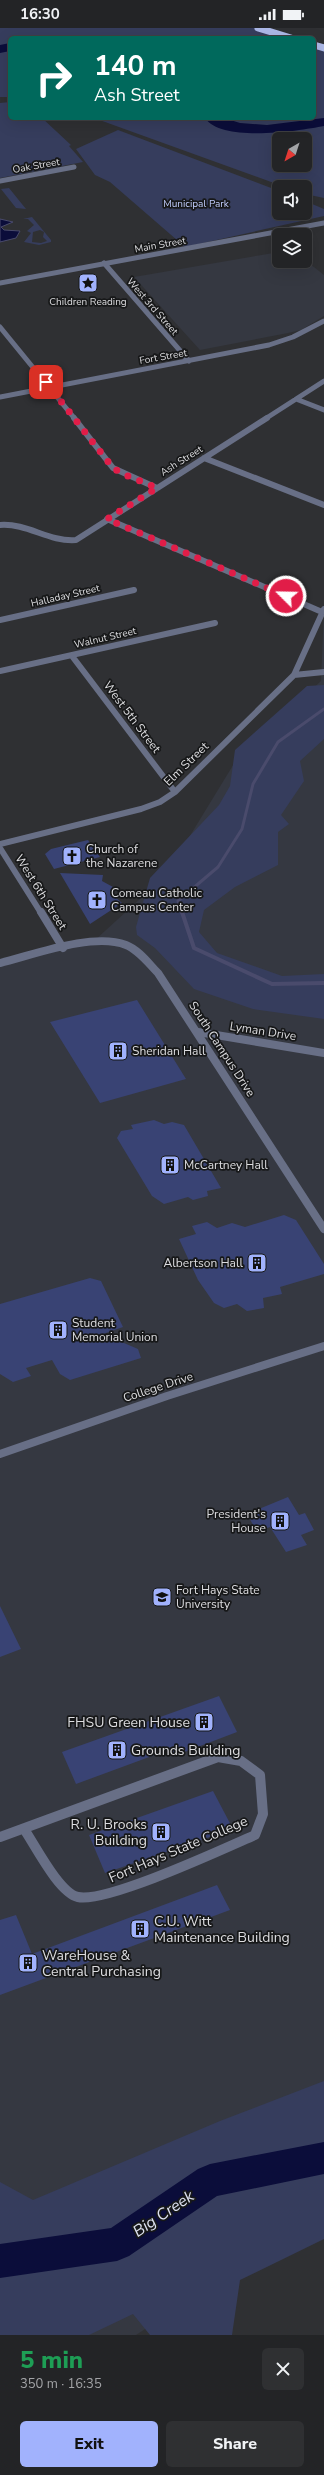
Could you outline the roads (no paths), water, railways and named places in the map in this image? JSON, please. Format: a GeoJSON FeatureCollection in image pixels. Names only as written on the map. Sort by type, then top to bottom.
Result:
{"type":"FeatureCollection","features":[{"type":"Feature","properties":{"kind":"highway"},"geometry":{"type":"LineString","coordinates":[[258,28],[284,36]]}},
{"type":"Feature","properties":{"kind":"street","name":"Oak Street"},"geometry":{"type":"LineString","coordinates":[[0,181],[74,168]]}},
{"type":"Feature","properties":{"kind":"street","name":"Main Street"},"geometry":{"type":"LineString","coordinates":[[0,283],[324,223]]}},
{"type":"Feature","properties":{"kind":"street","name":"West 3rd Street"},"geometry":{"type":"LineString","coordinates":[[104,263],[189,361]]}},
{"type":"Feature","properties":{"kind":"street","name":"Fort Street"},"geometry":{"type":"LineString","coordinates":[[0,397],[269,345],[293,337],[324,321]]}},
{"type":"Feature","properties":{"kind":"street"},"geometry":{"type":"LineString","coordinates":[[0,327],[50,387],[113,468],[123,474],[157,488]]}},
{"type":"Feature","properties":{"kind":"street","name":"Ash Street"},"geometry":{"type":"LineString","coordinates":[[0,525],[15,524],[62,541],[71,542],[324,381]]}},
{"type":"Feature","properties":{"kind":"street"},"geometry":{"type":"LineString","coordinates":[[296,399],[324,410]]}},
{"type":"Feature","properties":{"kind":"street"},"geometry":{"type":"LineString","coordinates":[[204,458],[324,505]]}},
{"type":"Feature","properties":{"kind":"street"},"geometry":{"type":"LineString","coordinates":[[107,519],[323,611]]}},
{"type":"Feature","properties":{"kind":"street","name":"Halladay Street"},"geometry":{"type":"LineString","coordinates":[[0,620],[134,590]]}},
{"type":"Feature","properties":{"kind":"street","name":"Elm Street"},"geometry":{"type":"LineString","coordinates":[[0,846],[141,809],[160,802],[175,792],[294,675],[323,611]]}},
{"type":"Feature","properties":{"kind":"street","name":"Walnut Street"},"geometry":{"type":"LineString","coordinates":[[0,671],[215,623]]}},
{"type":"Feature","properties":{"kind":"street","name":"West 5th Street"},"geometry":{"type":"LineString","coordinates":[[72,656],[175,792]]}},
{"type":"Feature","properties":{"kind":"street"},"geometry":{"type":"LineString","coordinates":[[294,675],[324,672]]}},
{"type":"Feature","properties":{"kind":"street","name":"West 6th Street"},"geometry":{"type":"LineString","coordinates":[[0,846],[63,948]]}},
{"type":"Feature","properties":{"kind":"street","name":"South Campus Drive"},"geometry":{"type":"LineString","coordinates":[[0,963],[94,942],[114,942],[127,946],[158,974],[198,1032],[324,1229]]}},
{"type":"Feature","properties":{"kind":"street","name":"Lyman Drive"},"geometry":{"type":"LineString","coordinates":[[198,1032],[324,1054]]}},
{"type":"Feature","properties":{"kind":"street","name":"College Drive"},"geometry":{"type":"LineString","coordinates":[[0,1454],[167,1396],[324,1346]]}},
{"type":"Feature","properties":{"kind":"street","name":"Fort Hays State College"},"geometry":{"type":"LineString","coordinates":[[0,1837],[218,1757],[235,1757],[246,1762],[260,1775],[263,1814],[259,1830],[255,1835],[106,1895],[78,1896],[64,1888],[24,1829]]}},
{"type":"Feature","properties":{"kind":"waterway","name":"Big Creek"},"geometry":{"type":"LineString","coordinates":[[0,49],[8,47]]}},
{"type":"Feature","properties":{"kind":"waterway","name":"Big Creek"},"geometry":{"type":"LineString","coordinates":[[217,120],[239,128],[267,130],[324,122]]}},
{"type":"Feature","properties":{"kind":"waterway"},"geometry":{"type":"LineString","coordinates":[[182,913],[178,901],[218,867],[242,829],[253,784],[278,742],[324,709]]}},
{"type":"Feature","properties":{"kind":"waterway"},"geometry":{"type":"LineString","coordinates":[[182,912],[194,948],[272,984],[324,983]]}},
{"type":"Feature","properties":{"kind":"waterway","name":"Big Creek"},"geometry":{"type":"LineString","coordinates":[[0,2261],[117,2244],[210,2181],[324,2158]]}},
{"type":"Feature","properties":{"kind":"place","name":"Children Reading"},"geometry":{"type":"Point","coordinates":[88,283]}},
{"type":"Feature","properties":{"kind":"place","name":"Church of the Nazarene"},"geometry":{"type":"Point","coordinates":[72,856]}},
{"type":"Feature","properties":{"kind":"place","name":"Comeau Catholic Campus Center"},"geometry":{"type":"Point","coordinates":[97,900]}},
{"type":"Feature","properties":{"kind":"place","name":"Sheridan Hall"},"geometry":{"type":"Point","coordinates":[118,1051]}},
{"type":"Feature","properties":{"kind":"place","name":"McCartney Hall"},"geometry":{"type":"Point","coordinates":[170,1165]}},
{"type":"Feature","properties":{"kind":"place","name":"Albertson Hall"},"geometry":{"type":"Point","coordinates":[257,1263]}},
{"type":"Feature","properties":{"kind":"place","name":"Student Memorial Union"},"geometry":{"type":"Point","coordinates":[58,1330]}},
{"type":"Feature","properties":{"kind":"place","name":"President's House"},"geometry":{"type":"Point","coordinates":[280,1521]}},
{"type":"Feature","properties":{"kind":"place","name":"Fort Hays State University"},"geometry":{"type":"Point","coordinates":[162,1597]}},
{"type":"Feature","properties":{"kind":"place","name":"FHSU Green House"},"geometry":{"type":"Point","coordinates":[204,1722]}},
{"type":"Feature","properties":{"kind":"place","name":"Grounds Building"},"geometry":{"type":"Point","coordinates":[117,1750]}},
{"type":"Feature","properties":{"kind":"place","name":"R. U. Brooks Building"},"geometry":{"type":"Point","coordinates":[161,1832]}},
{"type":"Feature","properties":{"kind":"place","name":"C.U. Witt Maintenance Building"},"geometry":{"type":"Point","coordinates":[140,1929]}},
{"type":"Feature","properties":{"kind":"place","name":"WareHouse & Central Purchasing"},"geometry":{"type":"Point","coordinates":[28,1963]}},
{"type":"Feature","properties":{"kind":"park label","name":"Municipal Park"},"geometry":{"type":"Point","coordinates":[196,203]}}]}
